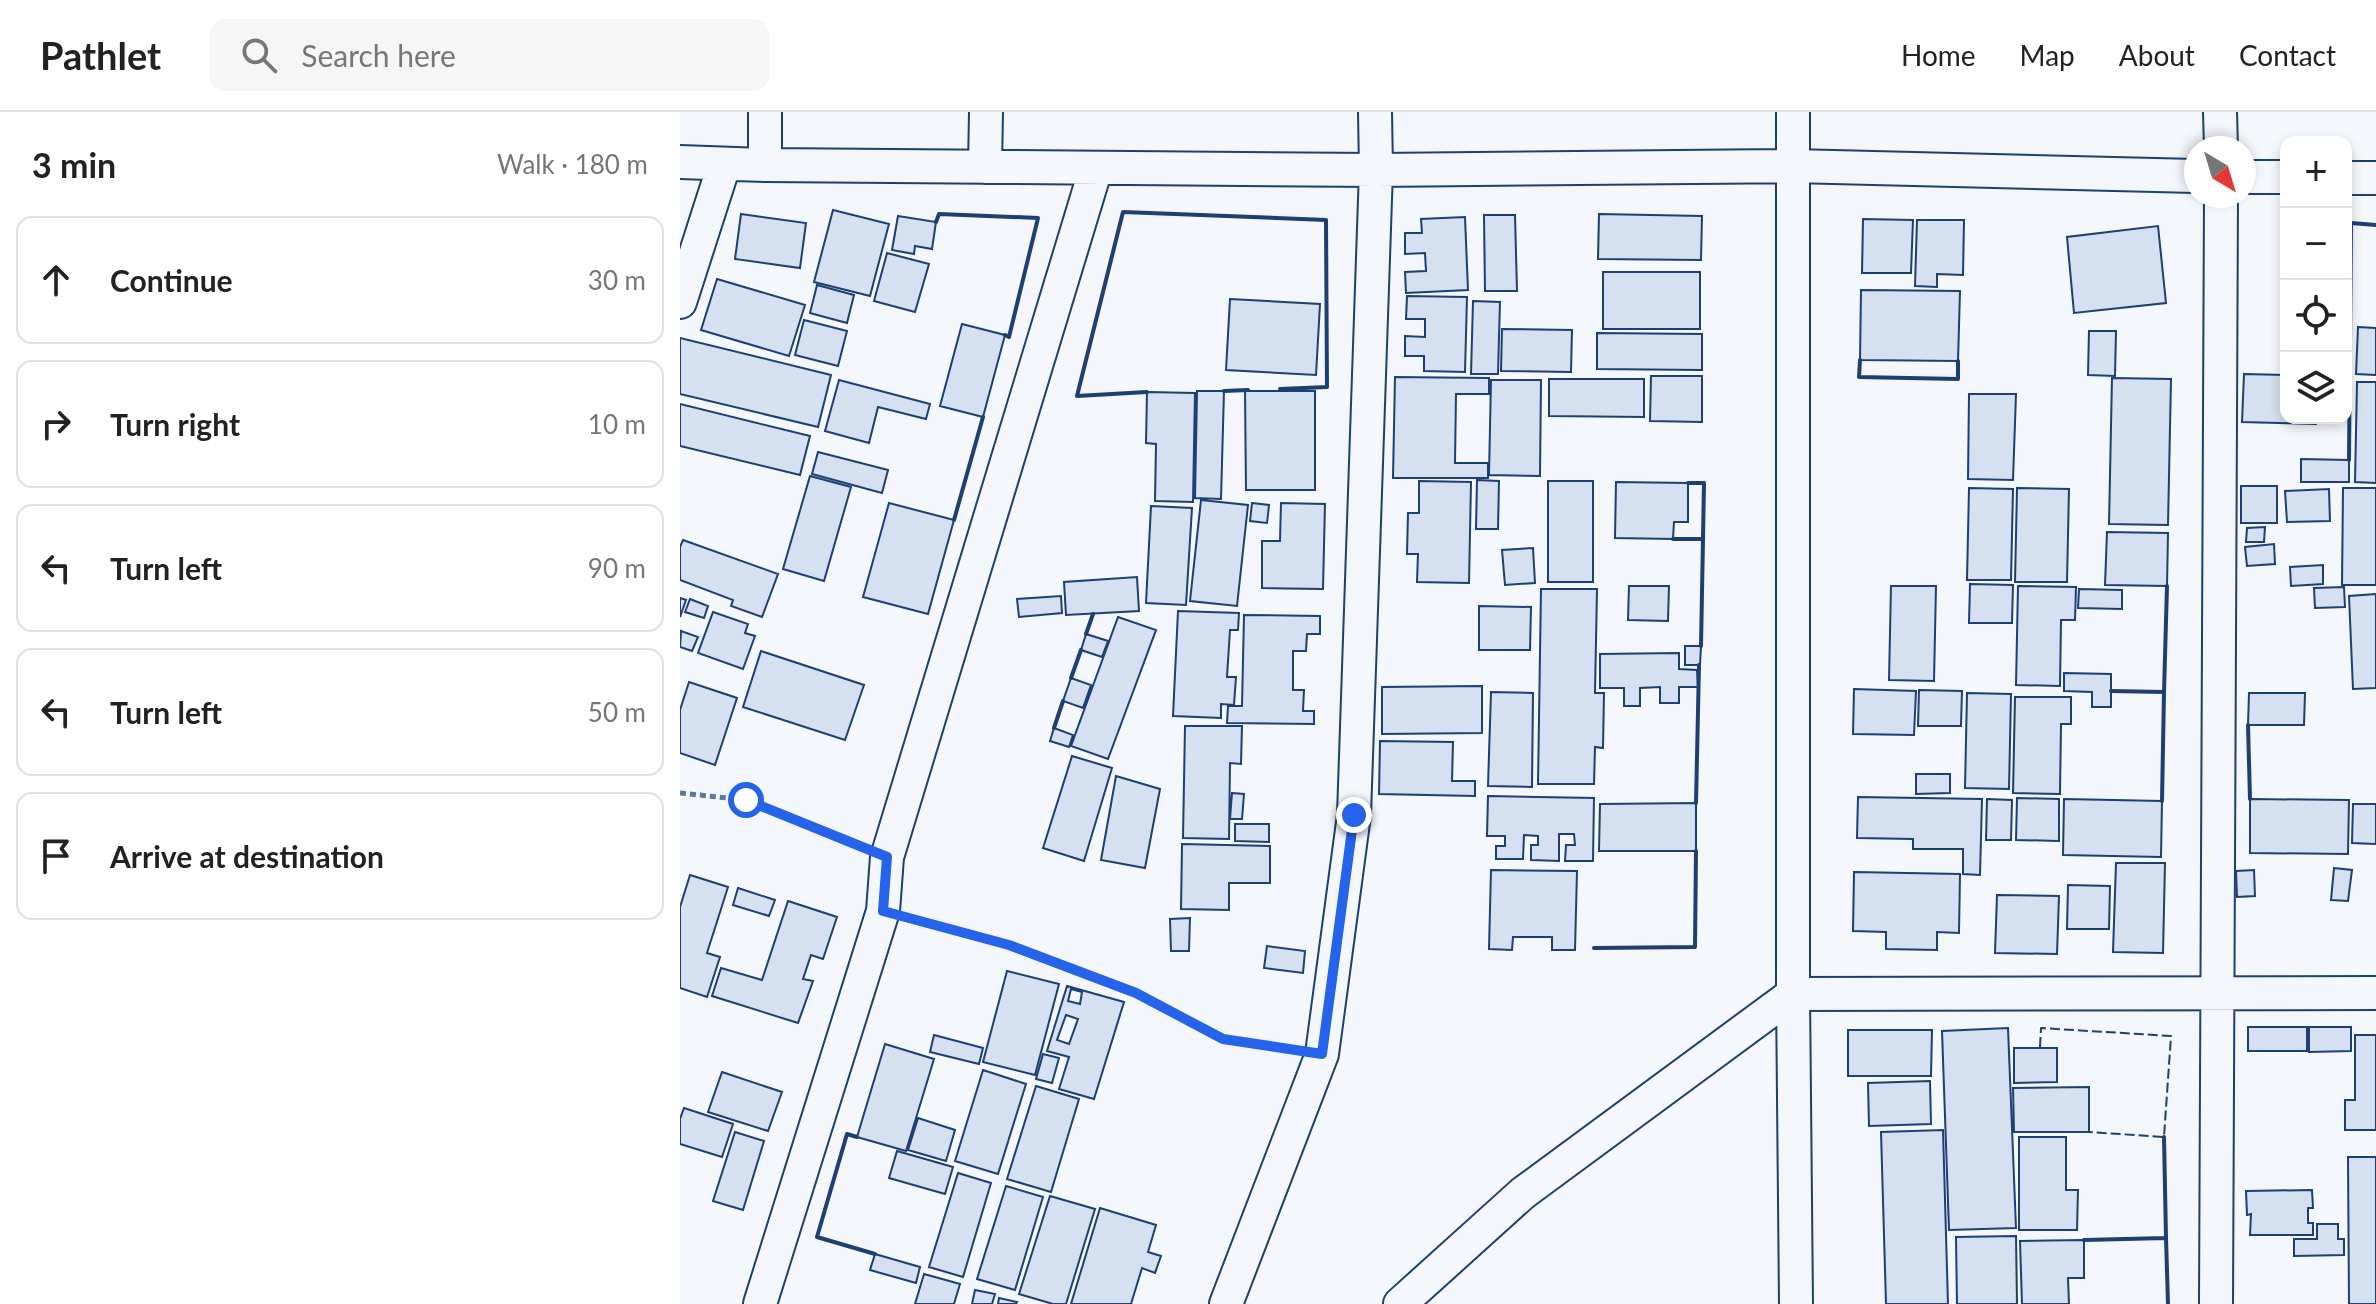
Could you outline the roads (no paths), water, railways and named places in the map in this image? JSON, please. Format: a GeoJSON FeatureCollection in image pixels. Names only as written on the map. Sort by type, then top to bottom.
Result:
{"type":"FeatureCollection","features":[{"type":"Feature","properties":{"kind":"street"},"geometry":{"type":"LineString","coordinates":[[765,112],[765,165]]}},
{"type":"Feature","properties":{"kind":"street"},"geometry":{"type":"LineString","coordinates":[[985,167],[986,112]]}},
{"type":"Feature","properties":{"kind":"street"},"geometry":{"type":"LineString","coordinates":[[1226,1304],[1322,1054],[1354,815],[1376,170],[1375,112]]}},
{"type":"Feature","properties":{"kind":"street"},"geometry":{"type":"LineString","coordinates":[[1793,112],[1796,1304]]}},
{"type":"Feature","properties":{"kind":"street"},"geometry":{"type":"LineString","coordinates":[[2220,112],[2221,136]]}},
{"type":"Feature","properties":{"kind":"street"},"geometry":{"type":"LineString","coordinates":[[680,162],[724,165],[1376,170],[1793,166],[2184,176]]}},
{"type":"Feature","properties":{"kind":"street"},"geometry":{"type":"LineString","coordinates":[[680,302],[724,165]]}},
{"type":"Feature","properties":{"kind":"street"},"geometry":{"type":"LineString","coordinates":[[760,1304],[883,911],[887,857],[1096,168]]}},
{"type":"Feature","properties":{"kind":"street"},"geometry":{"type":"LineString","coordinates":[[2256,177],[2280,177]]}},
{"type":"Feature","properties":{"kind":"street"},"geometry":{"type":"LineString","coordinates":[[2352,178],[2376,178]]}},
{"type":"Feature","properties":{"kind":"street"},"geometry":{"type":"LineString","coordinates":[[2216,1304],[2221,208]]}},
{"type":"Feature","properties":{"kind":"street"},"geometry":{"type":"LineString","coordinates":[[1400,1304],[1523,1193],[1793,994],[2376,993]]}}]}
